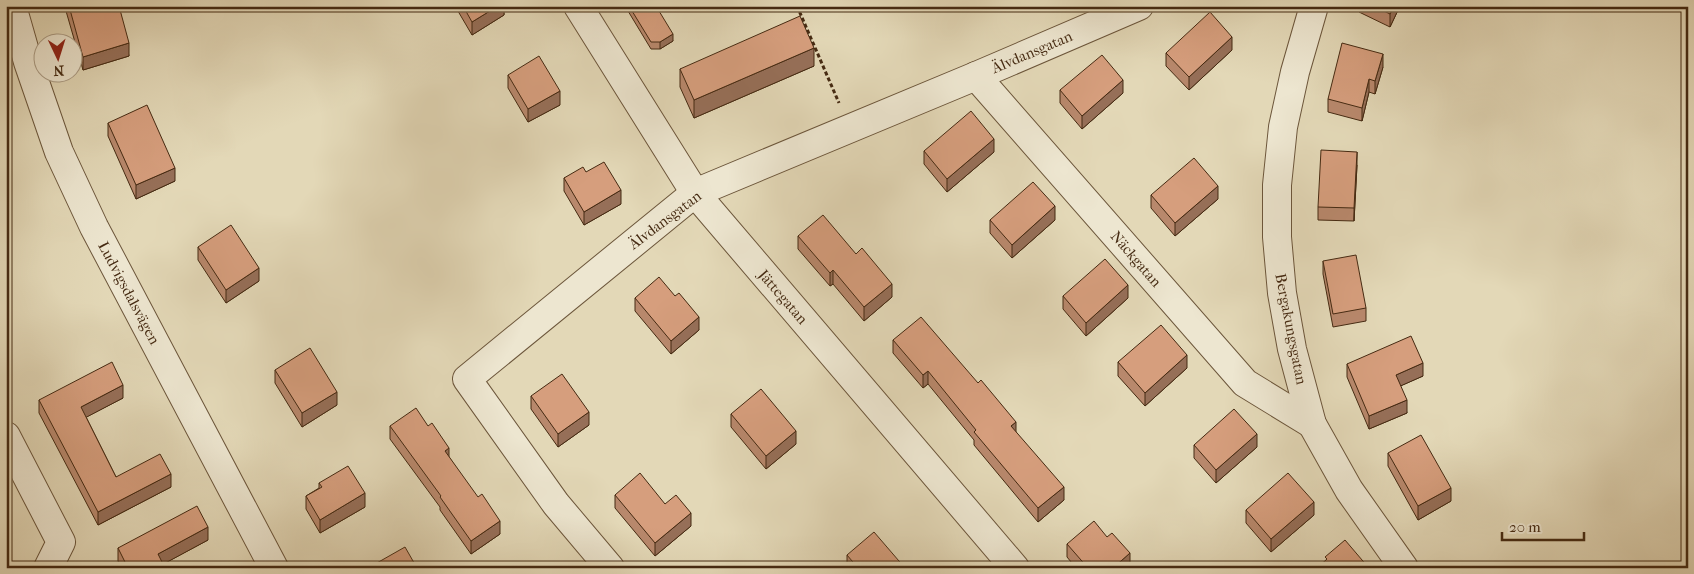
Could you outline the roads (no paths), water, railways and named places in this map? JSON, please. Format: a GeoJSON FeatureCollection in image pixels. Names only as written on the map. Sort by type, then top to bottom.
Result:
{"type":"FeatureCollection","features":[{"type":"Feature","properties":{"kind":"street","name":"Ludvigsdalsvägen"},"geometry":{"type":"LineString","coordinates":[[12,6],[28,62],[59,152],[90,218],[274,568]]}},
{"type":"Feature","properties":{"kind":"street","name":"Jättegatan"},"geometry":{"type":"LineString","coordinates":[[578,6],[695,193],[1012,567]]}},
{"type":"Feature","properties":{"kind":"street","name":"Älvdansgatan"},"geometry":{"type":"LineString","coordinates":[[610,568],[556,504],[467,379],[695,193],[976,76],[1106,12],[1139,6]]}},
{"type":"Feature","properties":{"kind":"street","name":"Bergakungsgatan"},"geometry":{"type":"LineString","coordinates":[[1314,6],[1295,72],[1283,127],[1278,184],[1277,237],[1282,293],[1292,350],[1312,424],[1349,490],[1404,568]]}},
{"type":"Feature","properties":{"kind":"street","name":"Näckgatan"},"geometry":{"type":"LineString","coordinates":[[976,76],[1245,383],[1312,424]]}},
{"type":"Feature","properties":{"kind":"street"},"geometry":{"type":"LineString","coordinates":[[6,436],[61,542],[48,568]]}}]}
